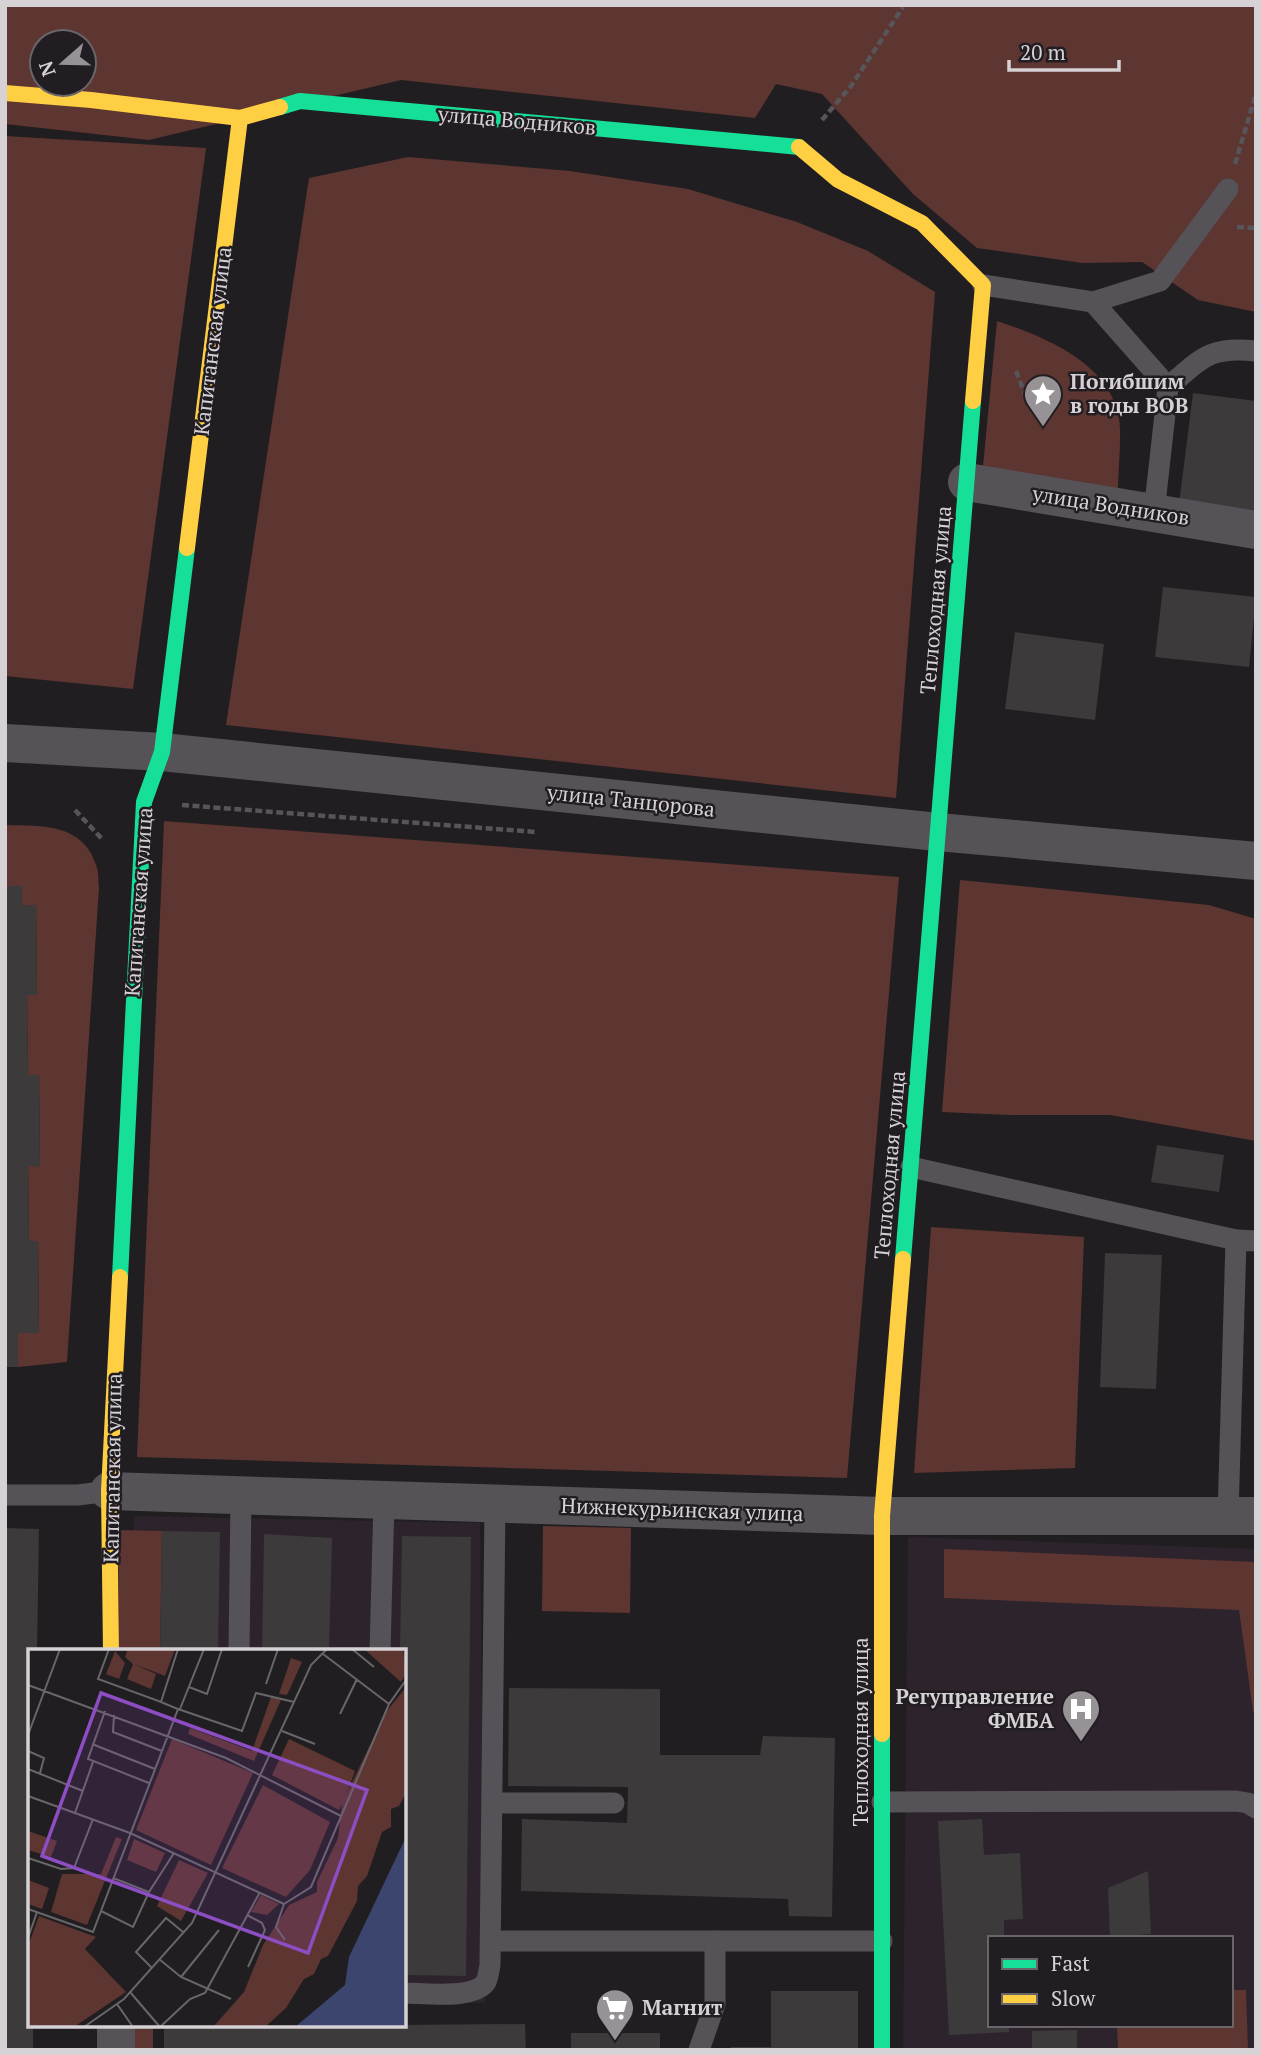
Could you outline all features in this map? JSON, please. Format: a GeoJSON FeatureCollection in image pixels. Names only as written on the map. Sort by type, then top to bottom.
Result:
{"type":"FeatureCollection","features":[{"type":"Feature","properties":{"kind":"street","name":"улица Водников"},"geometry":{"type":"LineString","coordinates":[[5,93],[91,100],[240,118],[300,101],[799,147],[838,180],[922,223],[983,285]]}},
{"type":"Feature","properties":{"kind":"street","name":"Капитанская улица"},"geometry":{"type":"LineString","coordinates":[[111,1649],[109,1491],[144,802],[162,752],[240,118]]}},
{"type":"Feature","properties":{"kind":"street","name":"Теплоходная улица"},"geometry":{"type":"LineString","coordinates":[[882,2050],[882,1516],[983,285]]}},
{"type":"Feature","properties":{"kind":"street","name":"улица Водников"},"geometry":{"type":"LineString","coordinates":[[967,482],[1256,530]]}},
{"type":"Feature","properties":{"kind":"street","name":"улица Танцорова"},"geometry":{"type":"LineString","coordinates":[[5,743],[162,752],[1256,862]]}},
{"type":"Feature","properties":{"kind":"street","name":"Нижнекурьинская улица"},"geometry":{"type":"LineString","coordinates":[[109,1491],[882,1516],[1242,1516]]}},
{"type":"Feature","properties":{"kind":"street"},"geometry":{"type":"LineString","coordinates":[[116,2027],[116,2050]]}},
{"type":"Feature","properties":{"kind":"lane"},"geometry":{"type":"LineString","coordinates":[[983,285],[1093,302],[1160,281],[1228,188]]}},
{"type":"Feature","properties":{"kind":"lane"},"geometry":{"type":"LineString","coordinates":[[1093,302],[1168,387]]}},
{"type":"Feature","properties":{"kind":"lane"},"geometry":{"type":"LineString","coordinates":[[1154,513],[1168,387],[1212,352],[1237,349],[1256,351]]}},
{"type":"Feature","properties":{"kind":"lane"},"geometry":{"type":"LineString","coordinates":[[911,1167],[1246,1240],[1242,1516]]}},
{"type":"Feature","properties":{"kind":"lane"},"geometry":{"type":"LineString","coordinates":[[5,1495],[78,1495],[109,1491]]}},
{"type":"Feature","properties":{"kind":"lane"},"geometry":{"type":"LineString","coordinates":[[239,1649],[241,1496]]}},
{"type":"Feature","properties":{"kind":"lane"},"geometry":{"type":"LineString","coordinates":[[380,1649],[384,1500]]}},
{"type":"Feature","properties":{"kind":"lane"},"geometry":{"type":"LineString","coordinates":[[406,1993],[474,1991],[485,1982],[491,1965],[495,1503]]}},
{"type":"Feature","properties":{"kind":"lane"},"geometry":{"type":"LineString","coordinates":[[882,1802],[1236,1801],[1256,1808]]}},
{"type":"Feature","properties":{"kind":"lane"},"geometry":{"type":"LineString","coordinates":[[493,1803],[614,1803]]}},
{"type":"Feature","properties":{"kind":"lane"},"geometry":{"type":"LineString","coordinates":[[491,1941],[882,1941]]}},
{"type":"Feature","properties":{"kind":"lane"},"geometry":{"type":"LineString","coordinates":[[699,2050],[715,2004],[715,1941]]}},
{"type":"Feature","properties":{"kind":"path"},"geometry":{"type":"LineString","coordinates":[[851,86],[903,7]]}},
{"type":"Feature","properties":{"kind":"path"},"geometry":{"type":"LineString","coordinates":[[1228,188],[1256,94]]}},
{"type":"Feature","properties":{"kind":"shaded area"},"geometry":{"type":"Polygon","coordinates":[[[5,5],[1256,5],[1256,312],[1198,300],[1142,262],[1083,263],[977,248],[913,194],[822,94],[776,84],[755,118],[401,80],[149,140],[5,124],[5,5]]]}},
{"type":"Feature","properties":{"kind":"shaded area"},"geometry":{"type":"Polygon","coordinates":[[[5,136],[206,148],[133,689],[5,676],[5,136]]]}},
{"type":"Feature","properties":{"kind":"shaded area"},"geometry":{"type":"Polygon","coordinates":[[[408,157],[570,171],[688,189],[797,222],[868,251],[935,292],[896,798],[226,725],[309,178],[408,157]]]}},
{"type":"Feature","properties":{"kind":"shaded area"},"geometry":{"type":"Polygon","coordinates":[[[997,321],[1072,354],[1103,382],[1113,399],[1119,418],[1118,490],[983,466],[997,321]]]}},
{"type":"Feature","properties":{"kind":"shaded area"},"geometry":{"type":"Polygon","coordinates":[[[164,821],[899,877],[847,1478],[137,1457],[164,821]]]}},
{"type":"Feature","properties":{"kind":"shaded area"},"geometry":{"type":"Polygon","coordinates":[[[5,825],[46,827],[71,834],[90,851],[97,868],[99,888],[67,1362],[18,1367],[18,1333],[39,1332],[38,1242],[29,1241],[28,1166],[40,1166],[39,1075],[28,1075],[27,995],[37,995],[36,905],[22,905],[5,886],[5,825]]]}},
{"type":"Feature","properties":{"kind":"shaded area"},"geometry":{"type":"Polygon","coordinates":[[[960,880],[1209,905],[1256,919],[1256,1141],[1110,1115],[942,1112],[960,880]]]}},
{"type":"Feature","properties":{"kind":"shaded area"},"geometry":{"type":"Polygon","coordinates":[[[931,1227],[1084,1237],[1075,1468],[914,1473],[931,1227]]]}},
{"type":"Feature","properties":{"kind":"shaded area"},"geometry":{"type":"Polygon","coordinates":[[[134,1516],[480,1523],[485,2003],[406,2003],[406,1649],[135,1649],[134,1516]]]}},
{"type":"Feature","properties":{"kind":"shaded area"},"geometry":{"type":"Polygon","coordinates":[[[543,1526],[631,1528],[630,1613],[542,1611],[543,1526]]]}},
{"type":"Feature","properties":{"kind":"shaded area"},"geometry":{"type":"Polygon","coordinates":[[[118,1530],[162,1531],[160,1649],[119,1649],[118,1530]]]}},
{"type":"Feature","properties":{"kind":"shaded area","name":"Регуправление ФМБА"},"geometry":{"type":"Polygon","coordinates":[[[908,1537],[1256,1549],[1256,2050],[903,2050],[908,1537]]]}},
{"type":"Feature","properties":{"kind":"shaded area"},"geometry":{"type":"Polygon","coordinates":[[[944,1549],[1256,1562],[1256,1717],[1239,1610],[944,1598],[944,1549]]]}},
{"type":"Feature","properties":{"kind":"shaded area"},"geometry":{"type":"Polygon","coordinates":[[[1233,1990],[1246,1990],[1248,2050],[1118,2050],[1117,2027],[1233,2027],[1233,1990]]]}},
{"type":"Feature","properties":{"kind":"shaded area"},"geometry":{"type":"Polygon","coordinates":[[[132,2027],[153,2027],[153,2050],[132,2050],[132,2027]]]}},
{"type":"Feature","properties":{"kind":"building"},"geometry":{"type":"Polygon","coordinates":[[[1193,393],[1256,401],[1256,514],[1179,504],[1193,393]]]}},
{"type":"Feature","properties":{"kind":"building"},"geometry":{"type":"Polygon","coordinates":[[[1163,587],[1256,597],[1249,667],[1155,657],[1163,587]]]}},
{"type":"Feature","properties":{"kind":"building"},"geometry":{"type":"Polygon","coordinates":[[[1015,632],[1104,644],[1095,720],[1005,709],[1015,632]]]}},
{"type":"Feature","properties":{"kind":"building"},"geometry":{"type":"Polygon","coordinates":[[[5,886],[22,886],[22,905],[36,905],[37,995],[27,995],[28,1075],[39,1075],[40,1167],[28,1166],[29,1241],[38,1241],[39,1333],[18,1333],[18,1367],[5,1367],[5,886]]]}},
{"type":"Feature","properties":{"kind":"building"},"geometry":{"type":"Polygon","coordinates":[[[1157,1145],[1224,1155],[1219,1192],[1151,1182],[1157,1145]]]}},
{"type":"Feature","properties":{"kind":"building"},"geometry":{"type":"Polygon","coordinates":[[[1105,1253],[1162,1255],[1156,1389],[1100,1387],[1105,1253]]]}},
{"type":"Feature","properties":{"kind":"building"},"geometry":{"type":"Polygon","coordinates":[[[5,1528],[39,1529],[37,1649],[28,1649],[28,2027],[33,2027],[33,2050],[5,2050],[5,1528]]]}},
{"type":"Feature","properties":{"kind":"building"},"geometry":{"type":"Polygon","coordinates":[[[162,1531],[220,1532],[218,1649],[160,1649],[162,1531]]]}},
{"type":"Feature","properties":{"kind":"building"},"geometry":{"type":"Polygon","coordinates":[[[264,1534],[332,1538],[329,1649],[262,1649],[264,1534]]]}},
{"type":"Feature","properties":{"kind":"building"},"geometry":{"type":"Polygon","coordinates":[[[402,1536],[471,1537],[466,1976],[406,1975],[406,1649],[400,1649],[402,1536]]]}},
{"type":"Feature","properties":{"kind":"building"},"geometry":{"type":"Polygon","coordinates":[[[509,1688],[660,1689],[660,1755],[760,1755],[763,1736],[835,1738],[832,1917],[789,1916],[788,1899],[521,1891],[522,1819],[627,1823],[628,1787],[508,1786],[509,1688]]]}},
{"type":"Feature","properties":{"kind":"building"},"geometry":{"type":"Polygon","coordinates":[[[982,1819],[984,1855],[1020,1853],[1023,1919],[1004,1920],[1004,1936],[988,1936],[988,2027],[1009,2027],[1009,2032],[949,2035],[938,1821],[982,1819]]]}},
{"type":"Feature","properties":{"kind":"building"},"geometry":{"type":"Polygon","coordinates":[[[1148,1871],[1151,1934],[1110,1936],[1108,1888],[1148,1871]]]}},
{"type":"Feature","properties":{"kind":"building"},"geometry":{"type":"Polygon","coordinates":[[[771,1991],[858,1991],[858,2050],[731,2050],[731,2047],[771,2047],[771,1991]]]}},
{"type":"Feature","properties":{"kind":"building"},"geometry":{"type":"Polygon","coordinates":[[[525,2024],[526,2050],[164,2050],[164,2027],[525,2024]]]}},
{"type":"Feature","properties":{"kind":"building"},"geometry":{"type":"Polygon","coordinates":[[[1077,2030],[1077,2050],[1032,2050],[1032,2031],[1077,2030]]]}},
{"type":"Feature","properties":{"kind":"building","name":"Магнит"},"geometry":{"type":"Polygon","coordinates":[[[571,2033],[660,2033],[660,2050],[571,2050],[571,2033]]]}},
{"type":"Feature","properties":{"kind":"traffic: fast"},"geometry":{"type":"LineString","coordinates":[[280,107],[300,101],[799,147]]}},
{"type":"Feature","properties":{"kind":"traffic: fast"},"geometry":{"type":"LineString","coordinates":[[903,1259],[973,401]]}},
{"type":"Feature","properties":{"kind":"traffic: fast"},"geometry":{"type":"LineString","coordinates":[[120,1277],[144,802],[162,752],[187,548]]}},
{"type":"Feature","properties":{"kind":"traffic: fast"},"geometry":{"type":"LineString","coordinates":[[882,1734],[882,2050]]}},
{"type":"Feature","properties":{"kind":"traffic: slow"},"geometry":{"type":"LineString","coordinates":[[5,93],[91,100],[240,118],[280,107]]}},
{"type":"Feature","properties":{"kind":"traffic: slow"},"geometry":{"type":"LineString","coordinates":[[187,548],[240,118]]}},
{"type":"Feature","properties":{"kind":"traffic: slow"},"geometry":{"type":"LineString","coordinates":[[799,147],[838,180],[922,223],[983,285],[973,401]]}},
{"type":"Feature","properties":{"kind":"traffic: slow"},"geometry":{"type":"LineString","coordinates":[[882,1734],[882,1516],[903,1259]]}},
{"type":"Feature","properties":{"kind":"traffic: slow"},"geometry":{"type":"LineString","coordinates":[[111,1649],[109,1491],[120,1277]]}},
{"type":"Feature","properties":{"kind":"place","name":"Погибшим в годы ВОВ"},"geometry":{"type":"Point","coordinates":[1043,428]}},
{"type":"Feature","properties":{"kind":"place","name":"Регуправление ФМБА"},"geometry":{"type":"Point","coordinates":[1081,1743]}},
{"type":"Feature","properties":{"kind":"place","name":"Магнит"},"geometry":{"type":"Point","coordinates":[615,2042]}}]}
